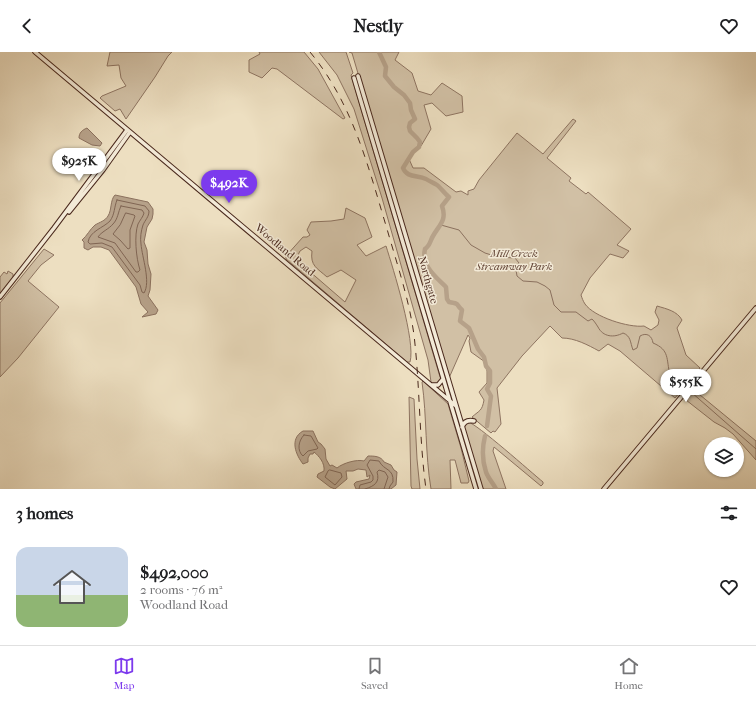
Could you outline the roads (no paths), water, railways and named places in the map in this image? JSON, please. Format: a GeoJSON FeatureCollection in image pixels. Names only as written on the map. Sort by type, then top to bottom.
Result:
{"type":"FeatureCollection","features":[{"type":"Feature","properties":{"kind":"main road","name":"Woodland Road"},"geometry":{"type":"LineString","coordinates":[[35,52],[456,406]]}},
{"type":"Feature","properties":{"kind":"main road","name":"Northgate"},"geometry":{"type":"LineString","coordinates":[[358,76],[481,489]]}},
{"type":"Feature","properties":{"kind":"main road","name":"Northgate"},"geometry":{"type":"LineString","coordinates":[[354,78],[476,489]]}},
{"type":"Feature","properties":{"kind":"main road"},"geometry":{"type":"LineString","coordinates":[[0,297],[96,179],[129,131]]}},
{"type":"Feature","properties":{"kind":"main road"},"geometry":{"type":"LineString","coordinates":[[604,489],[756,308]]}},
{"type":"Feature","properties":{"kind":"main road"},"geometry":{"type":"LineString","coordinates":[[431,384],[435,386],[442,383],[443,378]]}},
{"type":"Feature","properties":{"kind":"main road"},"geometry":{"type":"LineString","coordinates":[[462,427],[467,421],[474,421]]}},
{"type":"Feature","properties":{"kind":"water"},"geometry":{"type":"Polygon","coordinates":[[[87,128],[102,143],[100,146],[92,145],[79,138],[81,132],[87,128]]]}},
{"type":"Feature","properties":{"kind":"water"},"geometry":{"type":"Polygon","coordinates":[[[115,195],[148,202],[153,209],[152,219],[147,227],[144,242],[147,250],[148,264],[151,274],[148,296],[158,310],[156,314],[142,317],[148,312],[141,304],[136,287],[109,250],[101,247],[93,247],[88,250],[84,248],[84,242],[82,240],[95,225],[107,218],[113,197],[115,195]]]}},
{"type":"Feature","properties":{"kind":"water"},"geometry":{"type":"Polygon","coordinates":[[[303,431],[313,431],[318,442],[325,449],[326,459],[330,466],[332,465],[337,468],[350,462],[364,461],[368,456],[377,457],[391,465],[397,472],[396,485],[391,489],[356,489],[354,484],[356,482],[369,479],[370,475],[367,477],[366,470],[358,469],[346,471],[347,479],[335,489],[330,487],[317,477],[318,474],[324,471],[324,465],[316,454],[314,452],[313,454],[310,454],[308,462],[303,464],[296,452],[296,438],[303,431]]]}},
{"type":"Feature","properties":{"kind":"waterway"},"geometry":{"type":"LineString","coordinates":[[379,52],[386,67],[385,76],[410,103],[415,119],[410,123],[410,131],[420,142],[419,147],[413,152],[403,168],[410,175],[426,179],[437,185],[449,197],[442,206],[444,215],[442,222],[429,245],[425,249],[424,255],[430,271],[446,287],[447,299],[449,302],[457,304],[462,310],[460,321],[469,328],[478,349],[484,357],[486,366],[490,371],[490,383],[487,389],[491,396],[487,426]]}},
{"type":"Feature","properties":{"kind":"waterway"},"geometry":{"type":"LineString","coordinates":[[441,225],[459,230],[471,245],[485,253],[498,257],[515,258],[519,263],[516,270],[517,276],[523,281],[537,282],[550,290],[554,305],[561,312],[576,312],[588,321],[592,319],[600,330],[606,335],[616,336],[623,333],[626,334],[630,340],[633,350],[637,348],[640,336],[645,334],[649,335],[652,338],[653,343],[665,352],[670,375],[679,380],[684,386]]}},
{"type":"Feature","properties":{"kind":"waterway"},"geometry":{"type":"LineString","coordinates":[[691,392],[756,449]]}},
{"type":"Feature","properties":{"kind":"waterway"},"geometry":{"type":"LineString","coordinates":[[485,436],[483,450],[485,468],[496,489]]}},
{"type":"Feature","properties":{"kind":"railway"},"geometry":{"type":"LineString","coordinates":[[310,52],[338,93],[358,136],[399,268],[414,335],[426,489]]}},
{"type":"Feature","properties":{"kind":"park label","name":"Mill Creek Streamway Park"},"geometry":{"type":"Point","coordinates":[514,259]}}]}
